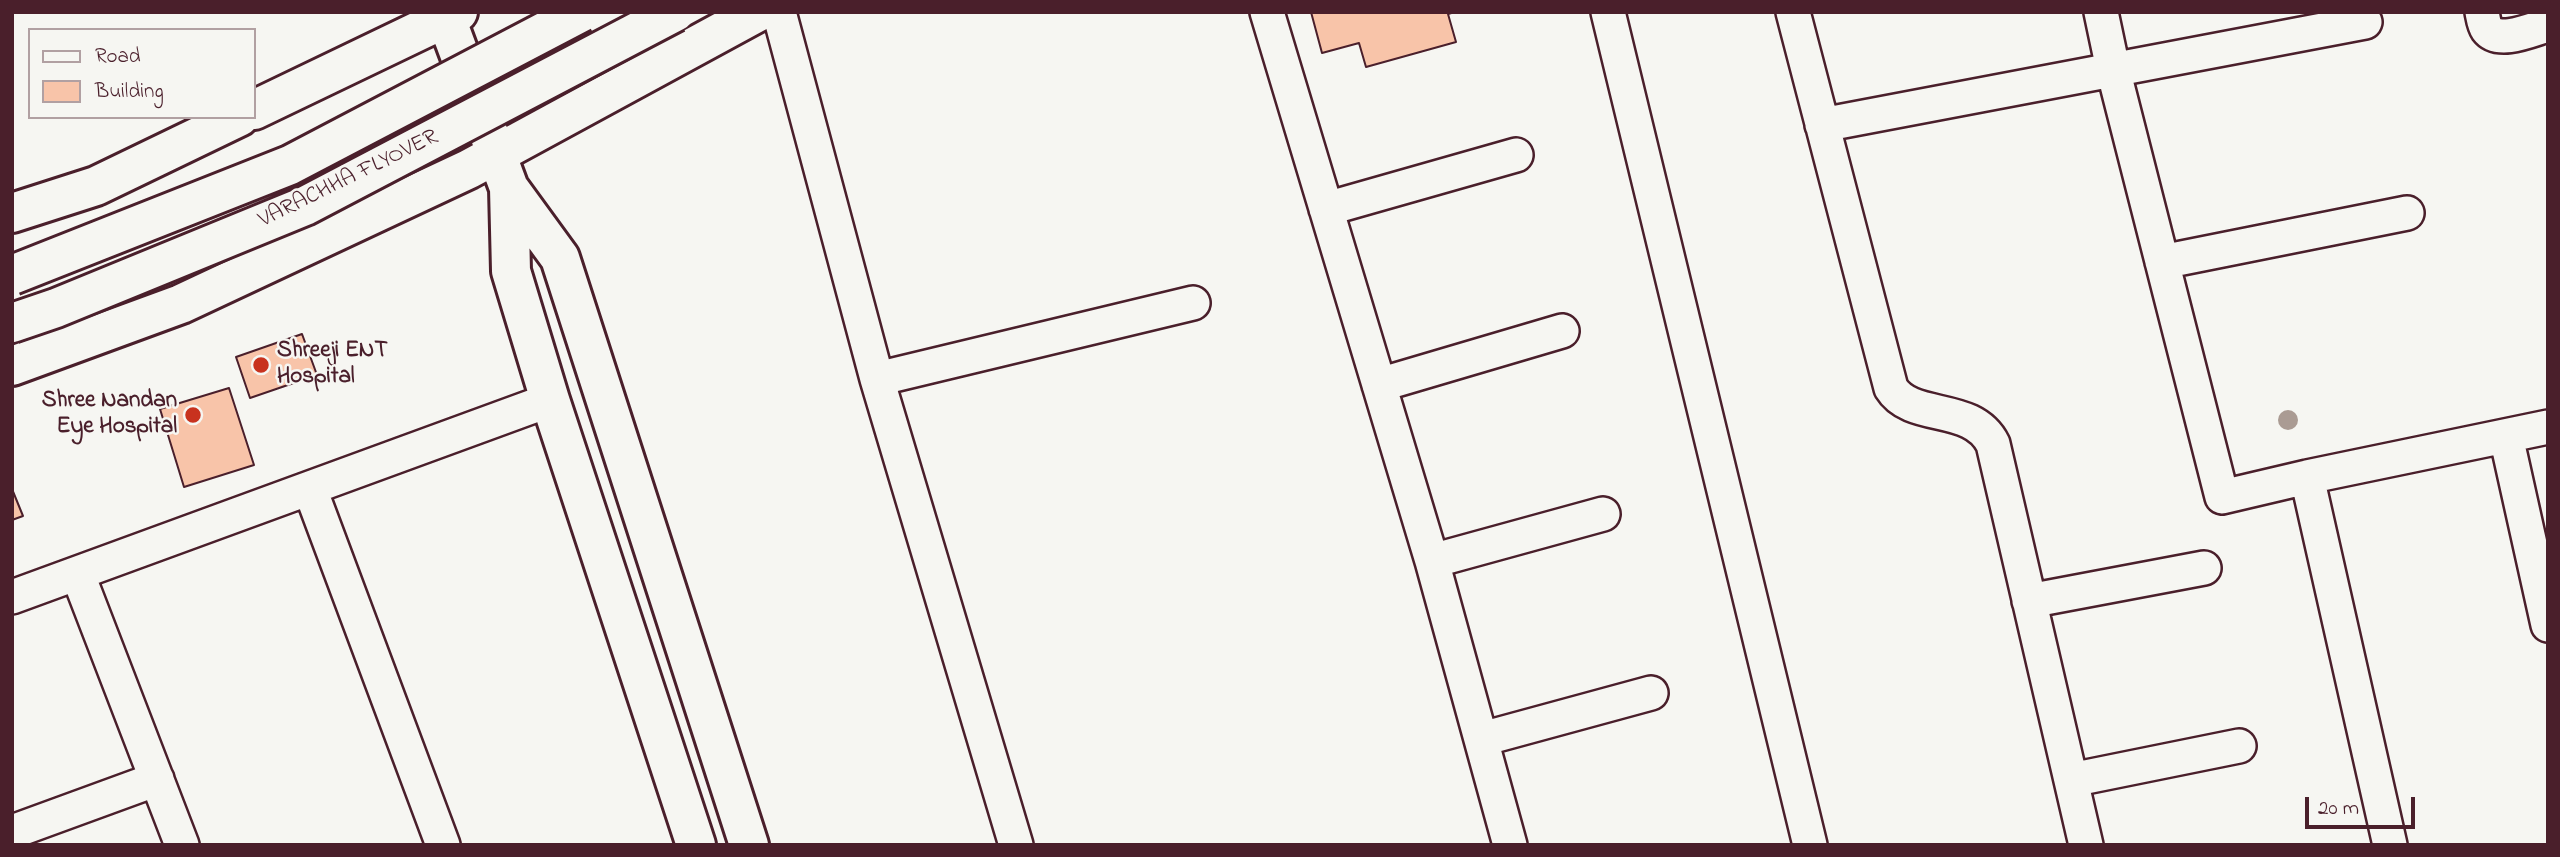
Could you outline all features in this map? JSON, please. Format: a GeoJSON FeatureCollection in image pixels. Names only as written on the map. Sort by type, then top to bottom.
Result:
{"type":"FeatureCollection","features":[{"type":"Feature","properties":{"kind":"street","name":"VARACHHA FLYOVER"},"geometry":{"type":"LineString","coordinates":[[12,275],[290,164],[582,12]]}},
{"type":"Feature","properties":{"kind":"street","name":"VARACHHA FLYOVER"},"geometry":{"type":"LineString","coordinates":[[12,323],[305,206],[674,12]]}},
{"type":"Feature","properties":{"kind":"street"},"geometry":{"type":"LineString","coordinates":[[12,366],[181,304],[503,171],[758,12]]}},
{"type":"Feature","properties":{"kind":"street"},"geometry":{"type":"LineString","coordinates":[[779,12],[877,379],[1016,845]]}},
{"type":"Feature","properties":{"kind":"street"},"geometry":{"type":"LineString","coordinates":[[1268,12],[1432,561],[1510,845]]}},
{"type":"Feature","properties":{"kind":"street"},"geometry":{"type":"LineString","coordinates":[[1608,12],[1810,845]]}},
{"type":"Feature","properties":{"kind":"street"},"geometry":{"type":"LineString","coordinates":[[1793,12],[1891,388],[1906,402],[1976,423],[1987,431],[1993,444],[2086,845]]}},
{"type":"Feature","properties":{"kind":"street"},"geometry":{"type":"LineString","coordinates":[[2101,12],[2113,69],[2222,497],[2548,427]]}},
{"type":"Feature","properties":{"kind":"street"},"geometry":{"type":"LineString","coordinates":[[2482,12],[2486,28],[2497,35],[2507,36],[2548,25]]}},
{"type":"Feature","properties":{"kind":"street"},"geometry":{"type":"LineString","coordinates":[[256,109],[452,15],[503,171],[511,271],[550,400],[696,845]]}},
{"type":"Feature","properties":{"kind":"street"},"geometry":{"type":"LineString","coordinates":[[1822,125],[2365,22]]}},
{"type":"Feature","properties":{"kind":"street"},"geometry":{"type":"LineString","coordinates":[[12,214],[96,186],[235,119]]}},
{"type":"Feature","properties":{"kind":"street"},"geometry":{"type":"LineString","coordinates":[[1326,209],[1516,155]]}},
{"type":"Feature","properties":{"kind":"street"},"geometry":{"type":"LineString","coordinates":[[503,171],[560,258],[749,845]]}},
{"type":"Feature","properties":{"kind":"street"},"geometry":{"type":"LineString","coordinates":[[2162,262],[2407,213]]}},
{"type":"Feature","properties":{"kind":"street"},"geometry":{"type":"LineString","coordinates":[[877,379],[1194,303]]}},
{"type":"Feature","properties":{"kind":"street"},"geometry":{"type":"LineString","coordinates":[[1379,385],[1562,331]]}},
{"type":"Feature","properties":{"kind":"street"},"geometry":{"type":"LineString","coordinates":[[12,597],[550,400]]}},
{"type":"Feature","properties":{"kind":"street"},"geometry":{"type":"LineString","coordinates":[[2506,436],[2548,625]]}},
{"type":"Feature","properties":{"kind":"street"},"geometry":{"type":"LineString","coordinates":[[2307,477],[2390,845]]}},
{"type":"Feature","properties":{"kind":"street"},"geometry":{"type":"LineString","coordinates":[[310,489],[443,845]]}},
{"type":"Feature","properties":{"kind":"street"},"geometry":{"type":"LineString","coordinates":[[1432,561],[1603,514]]}},
{"type":"Feature","properties":{"kind":"street"},"geometry":{"type":"LineString","coordinates":[[2029,601],[2204,568]]}},
{"type":"Feature","properties":{"kind":"street"},"geometry":{"type":"LineString","coordinates":[[78,575],[182,845]]}},
{"type":"Feature","properties":{"kind":"street"},"geometry":{"type":"LineString","coordinates":[[1482,739],[1651,693]]}},
{"type":"Feature","properties":{"kind":"street"},"geometry":{"type":"LineString","coordinates":[[2071,780],[2239,746]]}},
{"type":"Feature","properties":{"kind":"street"},"geometry":{"type":"LineString","coordinates":[[12,832],[157,779]]}},
{"type":"Feature","properties":{"kind":"building"},"geometry":{"type":"Polygon","coordinates":[[[1311,12],[1455,12],[1448,14],[1456,42],[1366,67],[1359,43],[1322,53],[1311,12]]]}},
{"type":"Feature","properties":{"kind":"building"},"geometry":{"type":"Polygon","coordinates":[[[302,334],[317,375],[250,398],[236,357],[302,334]]]}},
{"type":"Feature","properties":{"kind":"building"},"geometry":{"type":"Polygon","coordinates":[[[229,388],[254,465],[184,487],[160,409],[229,388]]]}},
{"type":"Feature","properties":{"kind":"building"},"geometry":{"type":"Polygon","coordinates":[[[12,489],[23,516],[12,520],[12,489]]]}},
{"type":"Feature","properties":{"kind":"place","name":"Shreeji ENT Hospital"},"geometry":{"type":"Point","coordinates":[261,365]}},
{"type":"Feature","properties":{"kind":"place","name":"Shree Nandan Eye Hospital"},"geometry":{"type":"Point","coordinates":[193,415]}}]}
